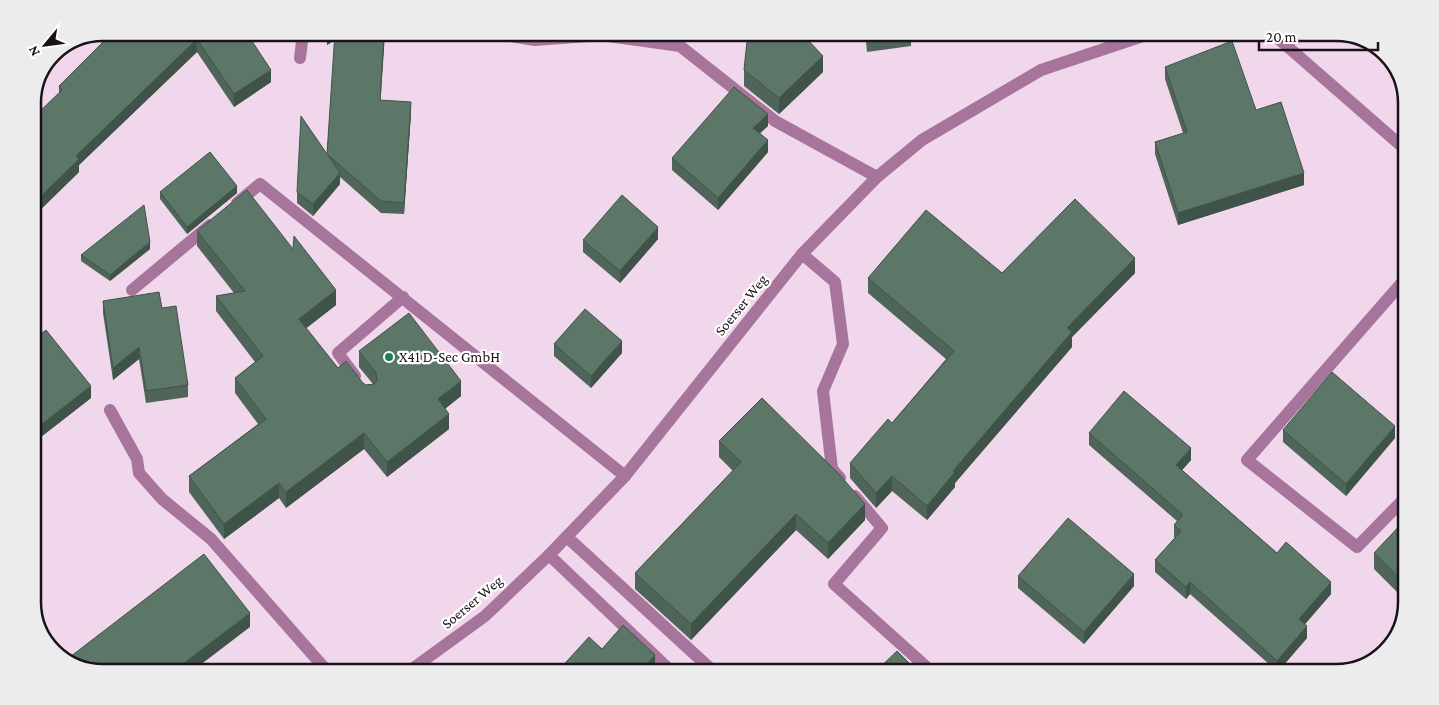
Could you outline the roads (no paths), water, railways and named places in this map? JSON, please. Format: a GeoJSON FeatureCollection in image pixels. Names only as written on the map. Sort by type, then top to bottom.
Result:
{"type":"FeatureCollection","features":[{"type":"Feature","properties":{"kind":"street"},"geometry":{"type":"LineString","coordinates":[[300,58],[302,41]]}},
{"type":"Feature","properties":{"kind":"street"},"geometry":{"type":"LineString","coordinates":[[640,41],[680,46],[775,120],[877,177]]}},
{"type":"Feature","properties":{"kind":"street","name":"Soerser Weg"},"geometry":{"type":"LineString","coordinates":[[419,664],[485,616],[549,555],[625,476],[802,254],[877,177],[922,140],[1041,70],[1126,41]]}},
{"type":"Feature","properties":{"kind":"street"},"geometry":{"type":"LineString","coordinates":[[1282,41],[1398,143]]}},
{"type":"Feature","properties":{"kind":"street"},"geometry":{"type":"LineString","coordinates":[[132,290],[260,184],[625,476]]}},
{"type":"Feature","properties":{"kind":"street"},"geometry":{"type":"LineString","coordinates":[[802,254],[835,282],[843,344],[823,391],[832,468],[882,528],[834,584],[923,664]]}},
{"type":"Feature","properties":{"kind":"street"},"geometry":{"type":"LineString","coordinates":[[1398,287],[1247,460],[1357,548],[1398,505]]}},
{"type":"Feature","properties":{"kind":"street"},"geometry":{"type":"LineString","coordinates":[[364,387],[338,353],[403,297]]}},
{"type":"Feature","properties":{"kind":"street"},"geometry":{"type":"LineString","coordinates":[[110,410],[137,459],[139,473],[162,499],[211,539],[321,664]]}},
{"type":"Feature","properties":{"kind":"street"},"geometry":{"type":"LineString","coordinates":[[566,537],[705,664]]}},
{"type":"Feature","properties":{"kind":"street"},"geometry":{"type":"LineString","coordinates":[[549,555],[664,664]]}},
{"type":"Feature","properties":{"kind":"place","name":"X41 D-Sec GmbH"},"geometry":{"type":"Point","coordinates":[389,357]}}]}
